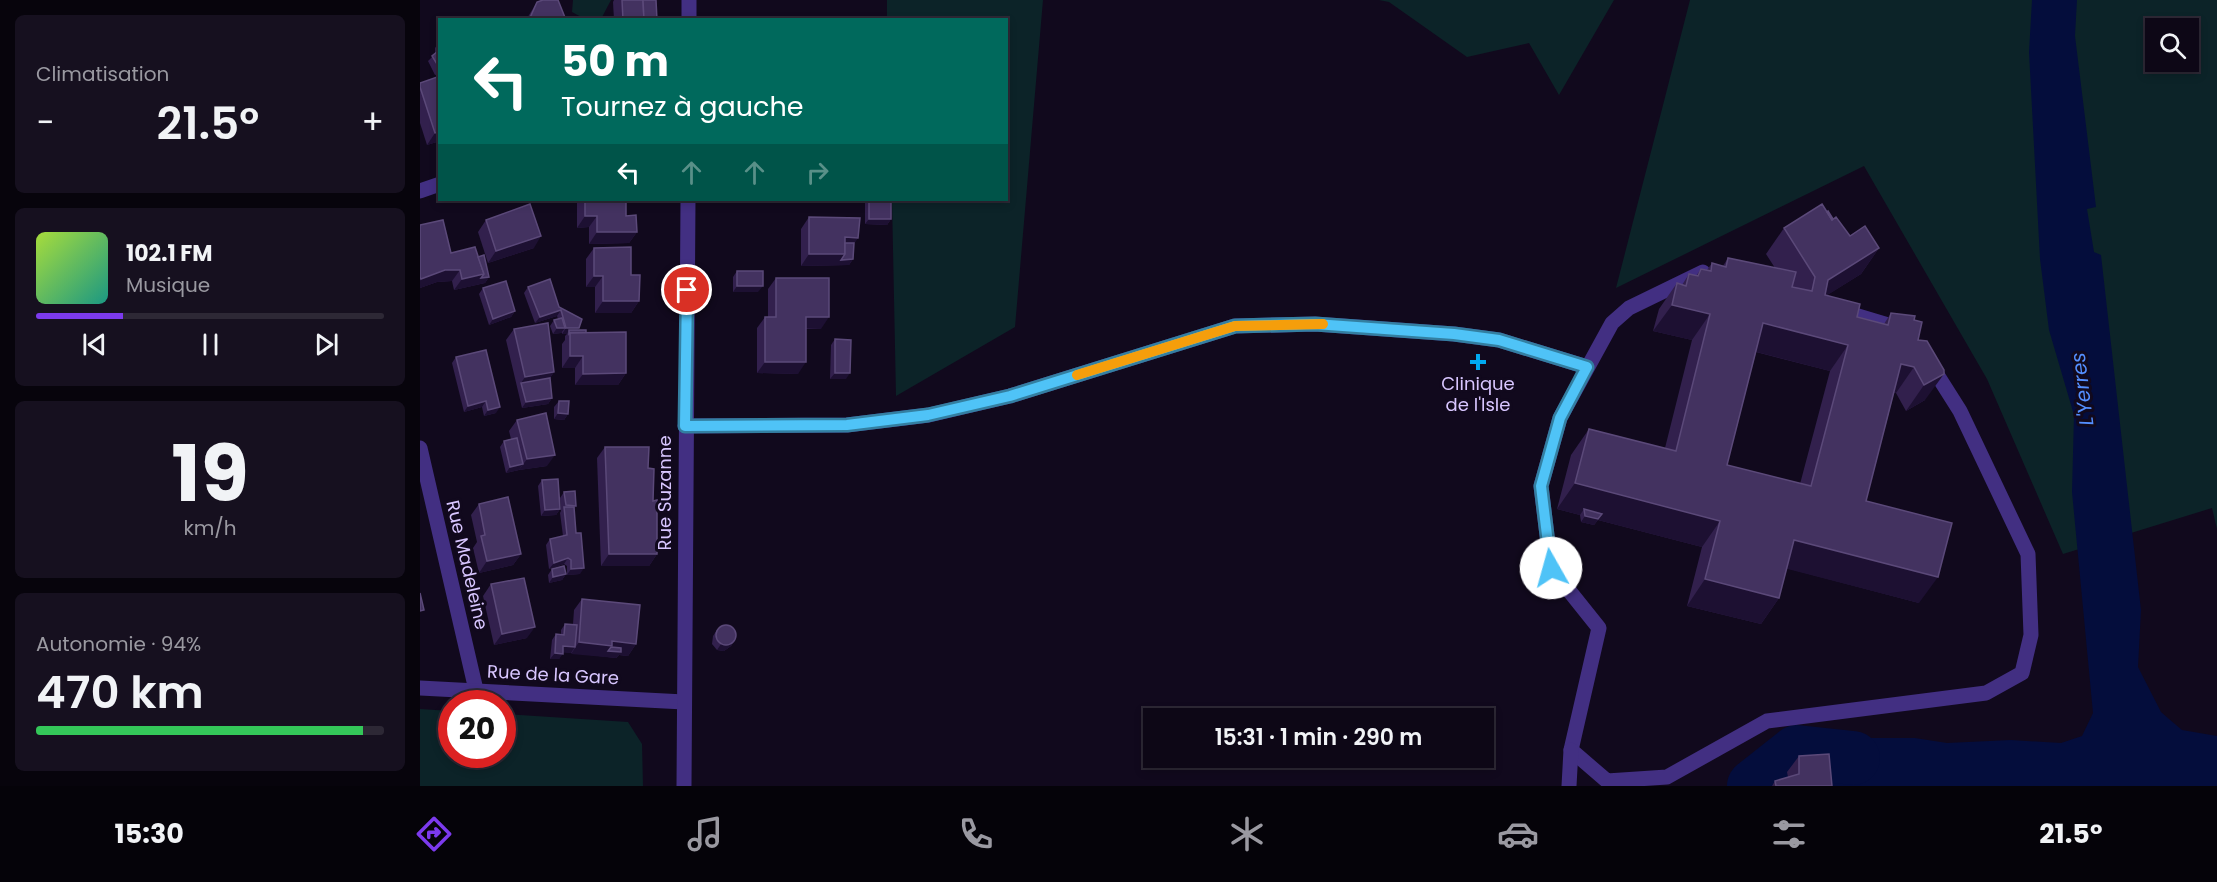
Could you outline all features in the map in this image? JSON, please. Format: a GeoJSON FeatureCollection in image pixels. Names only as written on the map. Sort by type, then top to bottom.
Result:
{"type":"FeatureCollection","features":[{"type":"Feature","properties":{"kind":"street"},"geometry":{"type":"LineString","coordinates":[[689,0],[689,18]]}},
{"type":"Feature","properties":{"kind":"street"},"geometry":{"type":"LineString","coordinates":[[420,191],[438,185]]}},
{"type":"Feature","properties":{"kind":"street","name":"Rue Suzanne"},"geometry":{"type":"LineString","coordinates":[[684,786],[688,201]]}},
{"type":"Feature","properties":{"kind":"street"},"geometry":{"type":"LineString","coordinates":[[1569,786],[1570,750],[1599,628],[1551,568],[1541,486],[1560,418],[1612,323],[1629,308],[1673,285],[1707,271],[1717,273]]}},
{"type":"Feature","properties":{"kind":"street"},"geometry":{"type":"LineString","coordinates":[[1838,310],[1910,332]]}},
{"type":"Feature","properties":{"kind":"street"},"geometry":{"type":"LineString","coordinates":[[685,426],[847,425],[928,415],[1010,396],[1235,326],[1315,324],[1454,334],[1499,340],[1587,367]]}},
{"type":"Feature","properties":{"kind":"street"},"geometry":{"type":"LineString","coordinates":[[1570,750],[1607,781],[1667,777],[1767,722],[1986,693],[2022,673],[2031,635],[2028,554],[1960,411],[1922,352]]}},
{"type":"Feature","properties":{"kind":"street","name":"Rue Madeleine"},"geometry":{"type":"LineString","coordinates":[[420,448],[476,690]]}},
{"type":"Feature","properties":{"kind":"street","name":"Rue de la Gare"},"geometry":{"type":"LineString","coordinates":[[420,688],[476,690]]}},
{"type":"Feature","properties":{"kind":"street","name":"Rue de la Gare"},"geometry":{"type":"LineString","coordinates":[[516,692],[684,702]]}},
{"type":"Feature","properties":{"kind":"green space"},"geometry":{"type":"Polygon","coordinates":[[[573,0],[611,0],[602,18],[583,18],[572,12],[573,0]]]}},
{"type":"Feature","properties":{"kind":"green space"},"geometry":{"type":"Polygon","coordinates":[[[887,0],[1043,0],[1015,327],[896,396],[892,201],[1008,201],[1008,18],[887,18],[887,0]]]}},
{"type":"Feature","properties":{"kind":"green space"},"geometry":{"type":"Polygon","coordinates":[[[1379,0],[1614,0],[1559,95],[1529,43],[1467,57],[1389,2],[1379,0]]]}},
{"type":"Feature","properties":{"kind":"green space"},"geometry":{"type":"Polygon","coordinates":[[[1690,0],[2217,0],[2217,529],[2212,508],[2063,554],[1987,379],[1864,166],[1616,288],[1690,0]]]}},
{"type":"Feature","properties":{"kind":"green space"},"geometry":{"type":"Polygon","coordinates":[[[420,709],[438,710],[438,768],[516,768],[516,715],[628,722],[642,744],[643,786],[420,786],[420,709]]]}},
{"type":"Feature","properties":{"kind":"water"},"geometry":{"type":"Polygon","coordinates":[[[2032,0],[2077,0],[2075,36],[2096,207],[2087,209],[2094,252],[2101,255],[2141,610],[2138,667],[2161,712],[2169,719],[2182,730],[2217,736],[2217,786],[1754,786],[1772,782],[1792,743],[1804,743],[1815,738],[1915,738],[1947,743],[2011,740],[2061,743],[2082,736],[2093,713],[2072,492],[2074,415],[2049,330],[2040,259],[2029,52],[2032,0]]]}},
{"type":"Feature","properties":{"kind":"building"},"geometry":{"type":"Polygon","coordinates":[[[558,0],[565,18],[530,18],[537,2],[558,0]]]}},
{"type":"Feature","properties":{"kind":"building"},"geometry":{"type":"Polygon","coordinates":[[[622,0],[643,0],[644,18],[623,18],[622,0]]]}},
{"type":"Feature","properties":{"kind":"building"},"geometry":{"type":"Polygon","coordinates":[[[643,0],[656,0],[657,18],[644,18],[643,0]]]}},
{"type":"Feature","properties":{"kind":"building"},"geometry":{"type":"Polygon","coordinates":[[[438,51],[438,66],[432,56],[438,51]]]}},
{"type":"Feature","properties":{"kind":"building"},"geometry":{"type":"Polygon","coordinates":[[[438,77],[438,132],[435,133],[420,83],[438,77]]]}},
{"type":"Feature","properties":{"kind":"building"},"geometry":{"type":"Polygon","coordinates":[[[585,201],[626,201],[626,216],[636,215],[637,232],[597,232],[597,216],[585,216],[585,201]]]}},
{"type":"Feature","properties":{"kind":"building"},"geometry":{"type":"Polygon","coordinates":[[[869,201],[891,201],[891,219],[869,219],[869,201]]]}},
{"type":"Feature","properties":{"kind":"building"},"geometry":{"type":"Polygon","coordinates":[[[530,204],[541,236],[496,251],[486,220],[530,204]]]}},
{"type":"Feature","properties":{"kind":"building"},"geometry":{"type":"Polygon","coordinates":[[[1822,204],[1832,220],[1836,217],[1850,236],[1865,226],[1879,248],[1828,280],[1825,295],[1860,304],[1857,317],[1888,325],[1891,313],[1915,316],[1914,320],[1922,322],[1918,340],[1927,341],[1944,370],[1944,374],[1924,385],[1914,367],[1901,364],[1866,501],[1952,523],[1938,577],[1794,540],[1779,598],[1705,579],[1720,521],[1575,483],[1589,429],[1676,451],[1710,314],[1672,305],[1677,283],[1686,286],[1689,274],[1698,276],[1701,269],[1711,271],[1712,263],[1726,267],[1728,258],[1796,272],[1792,287],[1812,291],[1815,277],[1784,228],[1822,204]],[[1763,323],[1727,465],[1811,486],[1848,345],[1763,323]]]}},
{"type":"Feature","properties":{"kind":"building"},"geometry":{"type":"Polygon","coordinates":[[[809,217],[860,218],[858,238],[845,237],[845,254],[809,254],[809,217]]]}},
{"type":"Feature","properties":{"kind":"building"},"geometry":{"type":"Polygon","coordinates":[[[443,220],[451,253],[475,247],[484,274],[462,279],[460,270],[445,270],[421,279],[420,225],[443,220]]]}},
{"type":"Feature","properties":{"kind":"building"},"geometry":{"type":"Polygon","coordinates":[[[845,243],[854,243],[853,259],[841,260],[845,254],[845,243]]]}},
{"type":"Feature","properties":{"kind":"building"},"geometry":{"type":"Polygon","coordinates":[[[631,247],[631,275],[640,275],[639,301],[603,301],[603,276],[594,276],[594,248],[631,247]]]}},
{"type":"Feature","properties":{"kind":"building"},"geometry":{"type":"Polygon","coordinates":[[[484,255],[489,277],[481,278],[484,274],[478,257],[484,255]]]}},
{"type":"Feature","properties":{"kind":"building"},"geometry":{"type":"Polygon","coordinates":[[[737,271],[763,271],[763,286],[737,286],[737,271]]]}},
{"type":"Feature","properties":{"kind":"building"},"geometry":{"type":"Polygon","coordinates":[[[776,278],[829,278],[829,317],[806,317],[806,362],[765,362],[765,317],[776,317],[776,278]]]}},
{"type":"Feature","properties":{"kind":"building"},"geometry":{"type":"Polygon","coordinates":[[[550,279],[559,307],[582,319],[579,328],[566,328],[561,310],[540,317],[528,287],[550,279]]]}},
{"type":"Feature","properties":{"kind":"building"},"geometry":{"type":"Polygon","coordinates":[[[506,281],[515,311],[493,319],[483,288],[506,281]]]}},
{"type":"Feature","properties":{"kind":"building"},"geometry":{"type":"Polygon","coordinates":[[[562,318],[565,328],[557,328],[554,320],[562,318]]]}},
{"type":"Feature","properties":{"kind":"building"},"geometry":{"type":"Polygon","coordinates":[[[548,323],[554,372],[525,377],[514,329],[548,323]]]}},
{"type":"Feature","properties":{"kind":"building"},"geometry":{"type":"Polygon","coordinates":[[[569,330],[586,330],[586,333],[569,334],[569,330]]]}},
{"type":"Feature","properties":{"kind":"building"},"geometry":{"type":"Polygon","coordinates":[[[626,332],[626,373],[583,374],[583,356],[570,356],[570,333],[626,332]]]}},
{"type":"Feature","properties":{"kind":"building"},"geometry":{"type":"Polygon","coordinates":[[[835,339],[851,340],[850,373],[835,373],[835,339]]]}},
{"type":"Feature","properties":{"kind":"building"},"geometry":{"type":"Polygon","coordinates":[[[486,350],[500,407],[488,410],[486,401],[468,406],[456,357],[486,350]]]}},
{"type":"Feature","properties":{"kind":"building"},"geometry":{"type":"Polygon","coordinates":[[[550,378],[552,398],[526,402],[521,383],[550,378]]]}},
{"type":"Feature","properties":{"kind":"building"},"geometry":{"type":"Polygon","coordinates":[[[559,401],[569,401],[568,414],[558,413],[559,401]]]}},
{"type":"Feature","properties":{"kind":"building"},"geometry":{"type":"Polygon","coordinates":[[[546,413],[555,455],[527,459],[517,420],[546,413]]]}},
{"type":"Feature","properties":{"kind":"building"},"geometry":{"type":"Polygon","coordinates":[[[517,438],[523,464],[510,467],[504,441],[517,438]]]}},
{"type":"Feature","properties":{"kind":"building"},"geometry":{"type":"Polygon","coordinates":[[[605,447],[649,447],[648,468],[654,469],[653,501],[657,500],[657,554],[609,554],[605,447]]]}},
{"type":"Feature","properties":{"kind":"building"},"geometry":{"type":"Polygon","coordinates":[[[558,479],[560,509],[545,510],[542,480],[558,479]]]}},
{"type":"Feature","properties":{"kind":"building"},"geometry":{"type":"Polygon","coordinates":[[[575,491],[576,506],[566,505],[564,492],[575,491]]]}},
{"type":"Feature","properties":{"kind":"building"},"geometry":{"type":"Polygon","coordinates":[[[508,497],[521,554],[487,561],[481,536],[485,535],[479,504],[508,497]]]}},
{"type":"Feature","properties":{"kind":"building"},"geometry":{"type":"Polygon","coordinates":[[[564,507],[574,507],[576,533],[581,533],[584,568],[571,569],[571,560],[568,558],[554,563],[550,539],[567,535],[564,507]]]}},
{"type":"Feature","properties":{"kind":"building"},"geometry":{"type":"Polygon","coordinates":[[[1584,509],[1602,514],[1598,519],[1585,516],[1584,509]]]}},
{"type":"Feature","properties":{"kind":"building"},"geometry":{"type":"Polygon","coordinates":[[[564,566],[566,574],[553,577],[552,569],[564,566]]]}},
{"type":"Feature","properties":{"kind":"building"},"geometry":{"type":"Polygon","coordinates":[[[524,578],[535,627],[502,634],[491,584],[524,578]]]}},
{"type":"Feature","properties":{"kind":"building"},"geometry":{"type":"Polygon","coordinates":[[[420,593],[424,610],[420,611],[420,593]]]}},
{"type":"Feature","properties":{"kind":"building"},"geometry":{"type":"Polygon","coordinates":[[[582,599],[640,605],[636,644],[612,641],[612,646],[579,642],[582,599]]]}},
{"type":"Feature","properties":{"kind":"building"},"geometry":{"type":"Polygon","coordinates":[[[565,624],[577,625],[575,647],[563,646],[563,654],[555,653],[556,634],[564,635],[565,624]]]}},
{"type":"Feature","properties":{"kind":"building"},"geometry":{"type":"Polygon","coordinates":[[[726,625],[733,628],[736,635],[733,642],[726,645],[719,642],[716,635],[719,628],[726,625]]]}},
{"type":"Feature","properties":{"kind":"building"},"geometry":{"type":"Polygon","coordinates":[[[611,647],[621,648],[621,652],[608,651],[611,647]]]}},
{"type":"Feature","properties":{"kind":"building"},"geometry":{"type":"Polygon","coordinates":[[[1829,754],[1832,786],[1776,786],[1775,781],[1799,774],[1799,756],[1829,754]]]}},
{"type":"Feature","properties":{"kind":"waterway","name":"L'Yerres"},"geometry":{"type":"LineString","coordinates":[[1754,786],[1797,752],[1853,758]]}},
{"type":"Feature","properties":{"kind":"slow traffic"},"geometry":{"type":"LineString","coordinates":[[1077,375],[1235,326],[1323,324]]}},
{"type":"Feature","properties":{"kind":"place","name":"Clinique de l'Isle"},"geometry":{"type":"Point","coordinates":[1478,362]}},
{"type":"Feature","properties":{"kind":"route"},"geometry":{"type":"LineString","coordinates":[[687,290],[685,426],[847,425],[928,415],[1010,396],[1235,326],[1315,324],[1454,334],[1499,340],[1587,367],[1560,418],[1541,486],[1551,568]]}}]}
